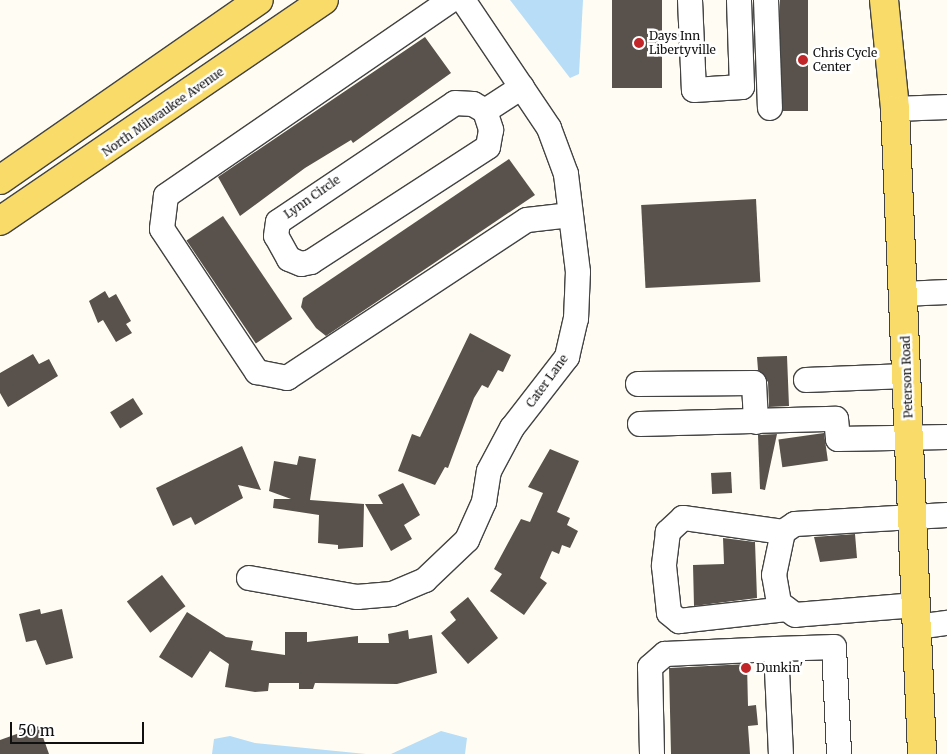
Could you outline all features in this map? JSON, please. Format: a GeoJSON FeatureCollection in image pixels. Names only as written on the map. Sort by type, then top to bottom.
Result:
{"type":"FeatureCollection","features":[{"type":"Feature","properties":{"kind":"main road"},"geometry":{"type":"LineString","coordinates":[[0,180],[259,0]]}},
{"type":"Feature","properties":{"kind":"main road","name":"North Milwaukee Avenue"},"geometry":{"type":"LineString","coordinates":[[0,222],[324,0]]}},
{"type":"Feature","properties":{"kind":"main road","name":"Peterson Road"},"geometry":{"type":"LineString","coordinates":[[884,0],[896,109],[922,754]]}},
{"type":"Feature","properties":{"kind":"street"},"geometry":{"type":"LineString","coordinates":[[451,0],[166,196],[162,229],[258,372],[287,378],[527,220],[571,215]]}},
{"type":"Feature","properties":{"kind":"street","name":"Cater Lane"},"geometry":{"type":"LineString","coordinates":[[249,578],[357,597],[392,594],[425,580],[467,540],[484,502],[489,471],[512,428],[567,356],[576,319],[578,272],[566,174],[549,128],[463,0]]}},
{"type":"Feature","properties":{"kind":"street"},"geometry":{"type":"LineString","coordinates":[[690,0],[694,90],[742,87],[739,0]]}},
{"type":"Feature","properties":{"kind":"street"},"geometry":{"type":"LineString","coordinates":[[766,0],[770,108]]}},
{"type":"Feature","properties":{"kind":"street"},"geometry":{"type":"LineString","coordinates":[[486,111],[522,87]]}},
{"type":"Feature","properties":{"kind":"street","name":"Lynn Circle"},"geometry":{"type":"LineString","coordinates":[[455,102],[473,104],[486,111],[491,130],[488,147],[311,262],[301,264],[289,259],[276,236],[278,222],[291,210],[455,102]]}},
{"type":"Feature","properties":{"kind":"street"},"geometry":{"type":"LineString","coordinates":[[896,109],[947,107]]}},
{"type":"Feature","properties":{"kind":"street"},"geometry":{"type":"LineString","coordinates":[[903,294],[947,292]]}},
{"type":"Feature","properties":{"kind":"street"},"geometry":{"type":"LineString","coordinates":[[806,380],[906,376]]}},
{"type":"Feature","properties":{"kind":"street"},"geometry":{"type":"LineString","coordinates":[[638,384],[754,383],[756,422]]}},
{"type":"Feature","properties":{"kind":"street"},"geometry":{"type":"LineString","coordinates":[[640,424],[836,419],[838,439],[947,437]]}},
{"type":"Feature","properties":{"kind":"street"},"geometry":{"type":"LineString","coordinates":[[786,609],[679,620],[669,613],[664,566],[668,532],[683,518],[783,532],[795,524],[947,515]]}},
{"type":"Feature","properties":{"kind":"street"},"geometry":{"type":"LineString","coordinates":[[783,532],[774,575],[780,603],[795,615],[916,616],[947,623]]}},
{"type":"Feature","properties":{"kind":"street"},"geometry":{"type":"LineString","coordinates":[[652,754],[650,667],[665,654],[834,646],[839,754]]}},
{"type":"Feature","properties":{"kind":"street"},"geometry":{"type":"LineString","coordinates":[[776,649],[781,754]]}},
{"type":"Feature","properties":{"kind":"water"},"geometry":{"type":"Polygon","coordinates":[[[510,0],[583,0],[579,74],[570,78],[510,0]]]}},
{"type":"Feature","properties":{"kind":"water"},"geometry":{"type":"Polygon","coordinates":[[[441,731],[467,738],[465,754],[391,754],[441,731]]]}},
{"type":"Feature","properties":{"kind":"water"},"geometry":{"type":"Polygon","coordinates":[[[230,736],[255,743],[366,754],[212,754],[214,739],[230,736]]]}},
{"type":"Feature","properties":{"kind":"building","name":"Days Inn Libertyville"},"geometry":{"type":"Polygon","coordinates":[[[612,0],[662,0],[662,88],[612,88],[612,0]]]}},
{"type":"Feature","properties":{"kind":"building"},"geometry":{"type":"Polygon","coordinates":[[[780,0],[808,0],[808,111],[780,111],[780,0]]]}},
{"type":"Feature","properties":{"kind":"building"},"geometry":{"type":"Polygon","coordinates":[[[425,37],[451,73],[353,143],[351,140],[305,168],[240,216],[218,177],[425,37]]]}},
{"type":"Feature","properties":{"kind":"building"},"geometry":{"type":"Polygon","coordinates":[[[509,159],[535,195],[326,336],[316,328],[301,307],[303,298],[509,159]]]}},
{"type":"Feature","properties":{"kind":"building"},"geometry":{"type":"Polygon","coordinates":[[[756,199],[760,282],[646,288],[641,205],[756,199]]]}},
{"type":"Feature","properties":{"kind":"building"},"geometry":{"type":"Polygon","coordinates":[[[223,216],[292,319],[256,343],[187,241],[223,216]]]}},
{"type":"Feature","properties":{"kind":"building"},"geometry":{"type":"Polygon","coordinates":[[[105,291],[109,298],[116,294],[131,321],[126,324],[132,333],[116,342],[103,320],[98,323],[89,301],[105,291]]]}},
{"type":"Feature","properties":{"kind":"building"},"geometry":{"type":"Polygon","coordinates":[[[470,333],[511,355],[503,372],[498,370],[488,388],[482,385],[474,398],[448,468],[445,467],[435,485],[398,471],[412,434],[420,437],[470,333]]]}},
{"type":"Feature","properties":{"kind":"building"},"geometry":{"type":"Polygon","coordinates":[[[33,354],[39,364],[49,359],[58,376],[8,407],[0,393],[0,373],[33,354]]]}},
{"type":"Feature","properties":{"kind":"building"},"geometry":{"type":"Polygon","coordinates":[[[787,356],[789,406],[769,407],[768,382],[758,370],[757,357],[787,356]]]}},
{"type":"Feature","properties":{"kind":"building"},"geometry":{"type":"Polygon","coordinates":[[[133,398],[143,414],[120,428],[110,412],[133,398]]]}},
{"type":"Feature","properties":{"kind":"building"},"geometry":{"type":"Polygon","coordinates":[[[824,433],[828,461],[782,467],[778,439],[824,433]]]}},
{"type":"Feature","properties":{"kind":"building"},"geometry":{"type":"Polygon","coordinates":[[[777,434],[765,490],[760,489],[758,435],[777,434]]]}},
{"type":"Feature","properties":{"kind":"building"},"geometry":{"type":"Polygon","coordinates":[[[242,446],[261,490],[238,485],[243,498],[195,525],[191,517],[173,526],[156,488],[242,446]]]}},
{"type":"Feature","properties":{"kind":"building"},"geometry":{"type":"Polygon","coordinates":[[[550,449],[579,461],[557,512],[570,518],[567,525],[578,531],[570,548],[562,545],[559,554],[552,551],[540,578],[547,583],[524,615],[490,591],[502,574],[494,569],[521,519],[530,522],[543,493],[528,487],[550,449]]]}},
{"type":"Feature","properties":{"kind":"building"},"geometry":{"type":"Polygon","coordinates":[[[299,456],[316,459],[310,500],[364,504],[363,547],[338,549],[338,545],[318,543],[319,515],[273,508],[274,499],[291,499],[269,491],[274,461],[297,465],[299,456]]]}},
{"type":"Feature","properties":{"kind":"building"},"geometry":{"type":"Polygon","coordinates":[[[731,472],[732,493],[712,494],[711,473],[731,472]]]}},
{"type":"Feature","properties":{"kind":"building"},"geometry":{"type":"Polygon","coordinates":[[[403,483],[420,515],[404,525],[412,539],[391,551],[365,504],[383,504],[378,495],[403,483]]]}},
{"type":"Feature","properties":{"kind":"building"},"geometry":{"type":"Polygon","coordinates":[[[855,534],[857,558],[820,562],[814,537],[855,534]]]}},
{"type":"Feature","properties":{"kind":"building"},"geometry":{"type":"Polygon","coordinates":[[[723,538],[755,542],[757,598],[694,606],[693,565],[724,564],[723,538]]]}},
{"type":"Feature","properties":{"kind":"building"},"geometry":{"type":"Polygon","coordinates":[[[162,575],[185,606],[150,633],[127,601],[162,575]]]}},
{"type":"Feature","properties":{"kind":"building"},"geometry":{"type":"Polygon","coordinates":[[[468,597],[498,638],[468,664],[441,633],[456,620],[450,612],[468,597]]]}},
{"type":"Feature","properties":{"kind":"building"},"geometry":{"type":"Polygon","coordinates":[[[40,609],[41,614],[62,609],[73,658],[46,665],[36,640],[26,642],[19,614],[40,609]]]}},
{"type":"Feature","properties":{"kind":"building"},"geometry":{"type":"Polygon","coordinates":[[[187,612],[226,637],[253,641],[251,650],[285,655],[285,632],[307,632],[307,642],[358,636],[358,643],[389,643],[388,634],[408,630],[409,639],[432,635],[437,673],[397,684],[315,683],[313,689],[299,689],[299,683],[269,683],[268,691],[255,692],[225,687],[229,664],[210,651],[192,678],[159,657],[187,612]]]}},
{"type":"Feature","properties":{"kind":"building"},"geometry":{"type":"Polygon","coordinates":[[[747,664],[748,706],[756,705],[758,725],[748,726],[750,754],[671,754],[669,668],[747,664]]]}},
{"type":"Feature","properties":{"kind":"building"},"geometry":{"type":"Polygon","coordinates":[[[39,726],[49,754],[0,754],[0,740],[39,726]]]}},
{"type":"Feature","properties":{"kind":"place","name":"Days Inn Libertyville"},"geometry":{"type":"Point","coordinates":[639,43]}},
{"type":"Feature","properties":{"kind":"place","name":"Chris Cycle Center"},"geometry":{"type":"Point","coordinates":[803,60]}},
{"type":"Feature","properties":{"kind":"place","name":"Dunkin'"},"geometry":{"type":"Point","coordinates":[746,668]}}]}
